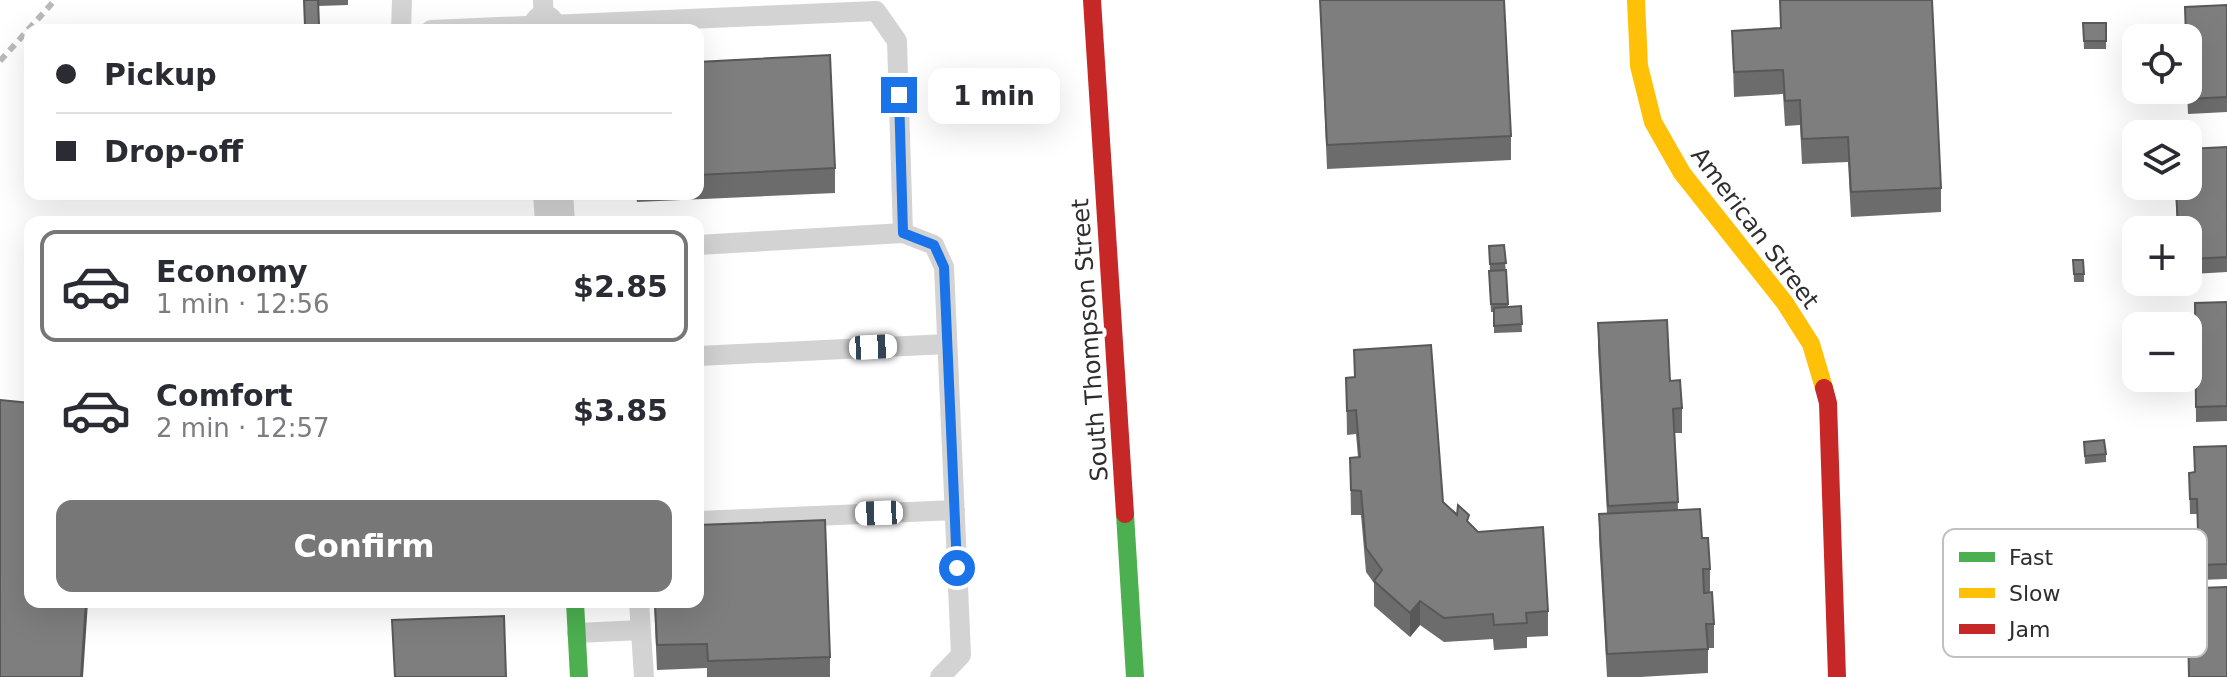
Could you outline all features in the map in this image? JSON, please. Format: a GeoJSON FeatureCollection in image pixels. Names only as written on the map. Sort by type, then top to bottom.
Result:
{"type":"FeatureCollection","features":[{"type":"Feature","properties":{"kind":"main road","name":"South Thompson Street"},"geometry":{"type":"LineString","coordinates":[[1092,0],[1135,677]]}},
{"type":"Feature","properties":{"kind":"main road","name":"American Street"},"geometry":{"type":"LineString","coordinates":[[1636,0],[1639,66],[1653,122],[1682,173],[1785,303],[1811,344],[1828,403],[1837,677]]}},
{"type":"Feature","properties":{"kind":"main road"},"geometry":{"type":"LineString","coordinates":[[575,608],[579,677]]}},
{"type":"Feature","properties":{"kind":"lane"},"geometry":{"type":"LineString","coordinates":[[401,24],[402,0]]}},
{"type":"Feature","properties":{"kind":"lane"},"geometry":{"type":"LineString","coordinates":[[488,24],[544,18],[876,11],[897,41],[903,233]]}},
{"type":"Feature","properties":{"kind":"lane"},"geometry":{"type":"LineString","coordinates":[[704,245],[903,233],[934,245],[944,267],[961,655],[940,677]]}},
{"type":"Feature","properties":{"kind":"lane"},"geometry":{"type":"LineString","coordinates":[[704,356],[947,344]]}},
{"type":"Feature","properties":{"kind":"lane"},"geometry":{"type":"LineString","coordinates":[[704,521],[955,510]]}},
{"type":"Feature","properties":{"kind":"lane"},"geometry":{"type":"LineString","coordinates":[[639,608],[644,677]]}},
{"type":"Feature","properties":{"kind":"lane"},"geometry":{"type":"LineString","coordinates":[[577,633],[641,630]]}},
{"type":"Feature","properties":{"kind":"building"},"geometry":{"type":"Polygon","coordinates":[[[304,0],[318,0],[319,24],[305,24],[304,0]]]}},
{"type":"Feature","properties":{"kind":"building"},"geometry":{"type":"Polygon","coordinates":[[[1320,0],[1504,0],[1511,136],[1327,145],[1320,0]]]}},
{"type":"Feature","properties":{"kind":"building"},"geometry":{"type":"Polygon","coordinates":[[[1780,0],[1932,0],[1941,188],[1851,192],[1848,137],[1802,139],[1800,100],[1785,101],[1783,70],[1734,72],[1732,31],[1781,28],[1780,0]]]}},
{"type":"Feature","properties":{"kind":"building"},"geometry":{"type":"Polygon","coordinates":[[[2227,5],[2227,97],[2202,98],[2202,24],[2186,24],[2185,7],[2227,5]]]}},
{"type":"Feature","properties":{"kind":"building"},"geometry":{"type":"Polygon","coordinates":[[[2083,23],[2106,23],[2106,41],[2084,41],[2083,23]]]}},
{"type":"Feature","properties":{"kind":"building"},"geometry":{"type":"Polygon","coordinates":[[[830,55],[835,168],[704,175],[704,62],[830,55]]]}},
{"type":"Feature","properties":{"kind":"building"},"geometry":{"type":"Polygon","coordinates":[[[2227,147],[2227,257],[2202,258],[2202,216],[2178,216],[2176,200],[2202,200],[2202,148],[2227,147]]]}},
{"type":"Feature","properties":{"kind":"building"},"geometry":{"type":"Polygon","coordinates":[[[1504,245],[1506,263],[1490,264],[1489,246],[1504,245]]]}},
{"type":"Feature","properties":{"kind":"building"},"geometry":{"type":"Polygon","coordinates":[[[2073,260],[2083,260],[2084,274],[2074,274],[2073,260]]]}},
{"type":"Feature","properties":{"kind":"building"},"geometry":{"type":"Polygon","coordinates":[[[1506,270],[1508,304],[1491,304],[1489,271],[1506,270]]]}},
{"type":"Feature","properties":{"kind":"building"},"geometry":{"type":"Polygon","coordinates":[[[2227,302],[2227,406],[2196,407],[2196,392],[2202,392],[2202,312],[2195,312],[2195,303],[2227,302]]]}},
{"type":"Feature","properties":{"kind":"building"},"geometry":{"type":"Polygon","coordinates":[[[1521,306],[1522,324],[1494,326],[1494,308],[1521,306]]]}},
{"type":"Feature","properties":{"kind":"building"},"geometry":{"type":"Polygon","coordinates":[[[1667,320],[1670,381],[1680,380],[1682,408],[1673,409],[1678,502],[1608,506],[1598,323],[1667,320]]]}},
{"type":"Feature","properties":{"kind":"building"},"geometry":{"type":"Polygon","coordinates":[[[1431,345],[1443,502],[1457,515],[1458,505],[1469,515],[1467,521],[1478,532],[1543,527],[1548,611],[1526,613],[1527,623],[1494,625],[1493,614],[1444,618],[1420,601],[1410,613],[1374,581],[1382,570],[1366,548],[1361,491],[1351,490],[1350,458],[1360,457],[1356,410],[1347,411],[1346,378],[1355,377],[1354,350],[1431,345]]]}},
{"type":"Feature","properties":{"kind":"building"},"geometry":{"type":"Polygon","coordinates":[[[0,400],[24,402],[24,608],[86,608],[81,677],[0,677],[0,400]]]}},
{"type":"Feature","properties":{"kind":"building"},"geometry":{"type":"Polygon","coordinates":[[[2104,440],[2106,454],[2085,456],[2084,442],[2104,440]]]}},
{"type":"Feature","properties":{"kind":"building"},"geometry":{"type":"Polygon","coordinates":[[[2227,446],[2227,564],[2207,565],[2207,529],[2198,529],[2197,499],[2190,499],[2189,473],[2195,472],[2194,447],[2227,446]]]}},
{"type":"Feature","properties":{"kind":"building"},"geometry":{"type":"Polygon","coordinates":[[[1700,509],[1702,538],[1708,538],[1710,569],[1703,569],[1704,593],[1712,592],[1714,624],[1706,624],[1708,649],[1607,654],[1599,514],[1700,509]]]}},
{"type":"Feature","properties":{"kind":"building"},"geometry":{"type":"Polygon","coordinates":[[[825,520],[830,657],[708,661],[707,644],[657,645],[655,608],[704,608],[704,525],[825,520]]]}},
{"type":"Feature","properties":{"kind":"building"},"geometry":{"type":"Polygon","coordinates":[[[2227,587],[2227,677],[2189,677],[2189,657],[2207,657],[2207,588],[2227,587]]]}},
{"type":"Feature","properties":{"kind":"building"},"geometry":{"type":"Polygon","coordinates":[[[504,616],[506,677],[395,677],[392,620],[504,616]]]}},
{"type":"Feature","properties":{"kind":"railway"},"geometry":{"type":"LineString","coordinates":[[33,24],[55,0]]}},
{"type":"Feature","properties":{"kind":"railway"},"geometry":{"type":"LineString","coordinates":[[0,61],[24,34]]}},
{"type":"Feature","properties":{"kind":"traffic: fast"},"geometry":{"type":"LineString","coordinates":[[1125,514],[1135,677]]}},
{"type":"Feature","properties":{"kind":"traffic: fast"},"geometry":{"type":"LineString","coordinates":[[575,608],[579,677]]}},
{"type":"Feature","properties":{"kind":"traffic: slow"},"geometry":{"type":"LineString","coordinates":[[1636,0],[1639,66],[1653,122],[1682,173],[1785,303],[1811,344],[1824,388]]}},
{"type":"Feature","properties":{"kind":"traffic: jam"},"geometry":{"type":"LineString","coordinates":[[1092,0],[1125,514]]}},
{"type":"Feature","properties":{"kind":"traffic: jam"},"geometry":{"type":"LineString","coordinates":[[1824,388],[1828,403],[1837,677]]}},
{"type":"Feature","properties":{"kind":"route"},"geometry":{"type":"LineString","coordinates":[[899,95],[903,233],[934,245],[944,267],[957,568]]}}]}
